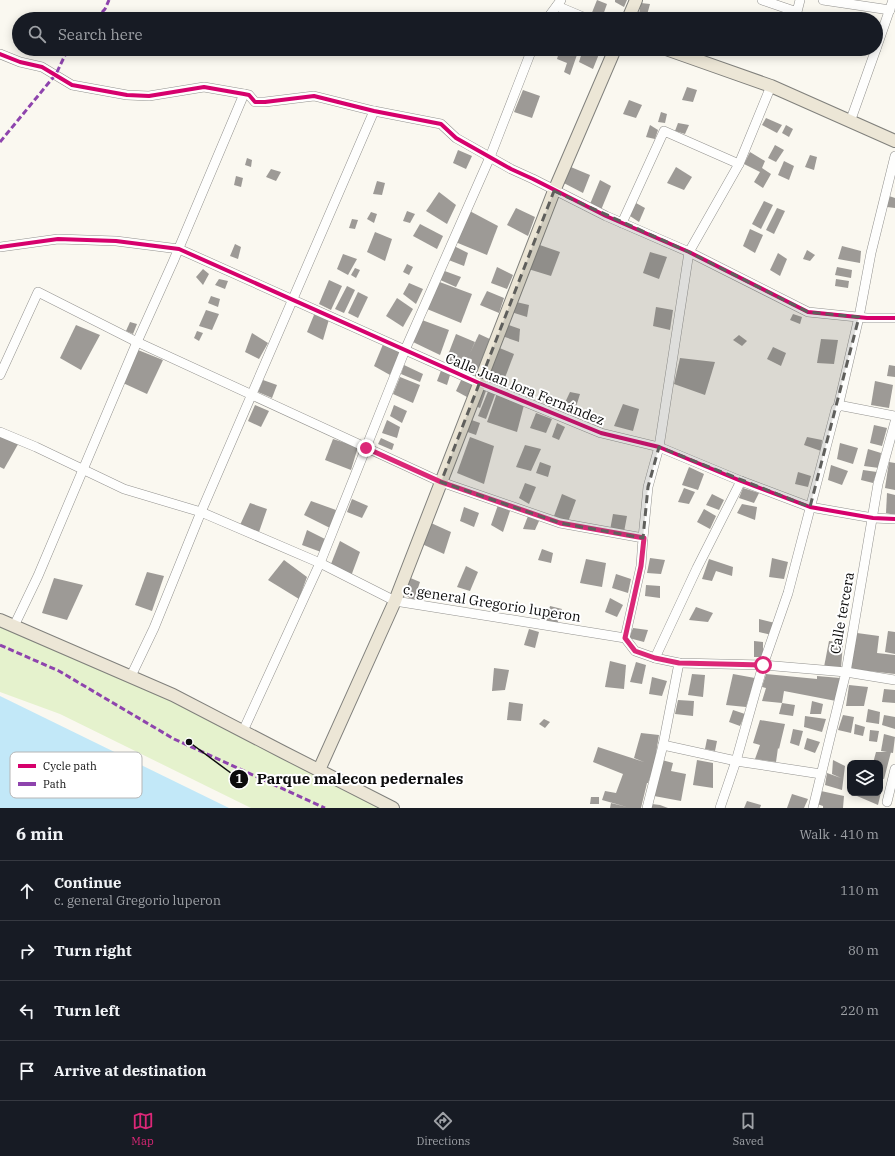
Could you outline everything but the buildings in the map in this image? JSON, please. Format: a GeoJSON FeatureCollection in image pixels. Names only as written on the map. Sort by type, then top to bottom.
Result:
{"type":"FeatureCollection","features":[{"type":"Feature","properties":{"kind":"main road"},"geometry":{"type":"LineString","coordinates":[[631,12],[636,0]]}},
{"type":"Feature","properties":{"kind":"main road"},"geometry":{"type":"LineString","coordinates":[[319,770],[395,601],[554,191],[612,56]]}},
{"type":"Feature","properties":{"kind":"main road"},"geometry":{"type":"LineString","coordinates":[[686,56],[771,86],[895,141]]}},
{"type":"Feature","properties":{"kind":"main road"},"geometry":{"type":"LineString","coordinates":[[0,620],[173,694],[393,808]]}},
{"type":"Feature","properties":{"kind":"street"},"geometry":{"type":"LineString","coordinates":[[762,0],[797,12],[800,0]]}},
{"type":"Feature","properties":{"kind":"street"},"geometry":{"type":"LineString","coordinates":[[823,0],[890,10]]}},
{"type":"Feature","properties":{"kind":"street"},"geometry":{"type":"LineString","coordinates":[[883,30],[893,0]]}},
{"type":"Feature","properties":{"kind":"street"},"geometry":{"type":"LineString","coordinates":[[552,12],[559,3],[575,12]]}},
{"type":"Feature","properties":{"kind":"street"},"geometry":{"type":"LineString","coordinates":[[0,54],[20,62],[42,67],[72,85],[127,95],[149,96],[204,87],[249,95],[255,102],[314,96],[374,111],[441,124],[456,138],[554,191],[689,252],[808,312],[858,317],[895,318]]}},
{"type":"Feature","properties":{"kind":"street"},"geometry":{"type":"LineString","coordinates":[[244,731],[320,563],[405,350],[490,157],[529,56]]}},
{"type":"Feature","properties":{"kind":"street"},"geometry":{"type":"LineString","coordinates":[[850,122],[874,56]]}},
{"type":"Feature","properties":{"kind":"street"},"geometry":{"type":"LineString","coordinates":[[771,86],[739,164],[689,252],[659,447],[648,487],[641,566],[625,638],[635,651],[655,658],[679,663],[763,665],[846,672],[895,680]]}},
{"type":"Feature","properties":{"kind":"street"},"geometry":{"type":"LineString","coordinates":[[14,626],[38,576],[244,94]]}},
{"type":"Feature","properties":{"kind":"street"},"geometry":{"type":"LineString","coordinates":[[131,676],[154,628],[201,512],[374,111]]}},
{"type":"Feature","properties":{"kind":"street"},"geometry":{"type":"LineString","coordinates":[[622,223],[664,131],[739,164]]}},
{"type":"Feature","properties":{"kind":"street"},"geometry":{"type":"LineString","coordinates":[[720,808],[736,761],[763,665],[788,593],[836,409],[838,407],[871,253],[895,156]]}},
{"type":"Feature","properties":{"kind":"street","name":"Calle Juan lora Fernández"},"geometry":{"type":"LineString","coordinates":[[0,247],[58,239],[116,241],[179,249],[479,383],[601,433],[659,447],[741,481],[810,507],[873,518],[895,519]]}},
{"type":"Feature","properties":{"kind":"street"},"geometry":{"type":"LineString","coordinates":[[0,376],[38,292],[137,342],[441,482],[560,523],[644,538]]}},
{"type":"Feature","properties":{"kind":"street"},"geometry":{"type":"LineString","coordinates":[[838,407],[843,406],[895,416]]}},
{"type":"Feature","properties":{"kind":"street","name":"Calle tercera"},"geometry":{"type":"LineString","coordinates":[[813,808],[846,672],[878,484],[895,422]]}},
{"type":"Feature","properties":{"kind":"street","name":"c. general Gregorio luperon"},"geometry":{"type":"LineString","coordinates":[[0,432],[36,447],[124,489],[201,512],[320,563],[395,601],[625,638]]}},
{"type":"Feature","properties":{"kind":"street"},"geometry":{"type":"LineString","coordinates":[[655,658],[697,568],[741,481]]}},
{"type":"Feature","properties":{"kind":"street"},"geometry":{"type":"LineString","coordinates":[[647,808],[663,745],[679,663]]}},
{"type":"Feature","properties":{"kind":"street"},"geometry":{"type":"LineString","coordinates":[[663,745],[736,761],[821,774]]}},
{"type":"Feature","properties":{"kind":"street"},"geometry":{"type":"LineString","coordinates":[[887,802],[895,769]]}},
{"type":"Feature","properties":{"kind":"highlighted area"},"geometry":{"type":"Polygon","coordinates":[[[554,191],[689,252],[808,312],[859,317],[810,507],[659,447],[648,487],[643,538],[560,523],[441,482],[554,191]]]}},
{"type":"Feature","properties":{"kind":"green space"},"geometry":{"type":"Polygon","coordinates":[[[0,623],[171,698],[393,808],[251,808],[142,754],[142,752],[137,752],[60,714],[0,692],[0,623]]]}},
{"type":"Feature","properties":{"kind":"water"},"geometry":{"type":"Polygon","coordinates":[[[0,696],[114,752],[10,752],[10,798],[142,798],[142,765],[229,808],[0,808],[0,696]]]}},
{"type":"Feature","properties":{"kind":"marked path"},"geometry":{"type":"LineString","coordinates":[[102,12],[109,0]]}},
{"type":"Feature","properties":{"kind":"marked path"},"geometry":{"type":"LineString","coordinates":[[0,142],[56,74],[65,56]]}},
{"type":"Feature","properties":{"kind":"marked path"},"geometry":{"type":"LineString","coordinates":[[0,645],[59,671],[174,739],[325,808]]}},
{"type":"Feature","properties":{"kind":"cycle path"},"geometry":{"type":"LineString","coordinates":[[0,54],[20,62],[42,67],[72,85],[127,95],[149,96],[204,87],[249,95],[255,102],[314,96],[374,111],[441,124],[456,138],[511,169],[606,216],[689,252],[808,312],[867,318],[895,318]]}},
{"type":"Feature","properties":{"kind":"cycle path"},"geometry":{"type":"LineString","coordinates":[[0,247],[58,239],[116,241],[179,249],[479,383],[601,433],[659,447],[741,481],[810,507],[873,518],[895,519]]}},
{"type":"Feature","properties":{"kind":"place","name":"Parque malecon pedernales"},"geometry":{"type":"Point","coordinates":[189,742]}},
{"type":"Feature","properties":{"kind":"route"},"geometry":{"type":"LineString","coordinates":[[366,448],[441,482],[560,523],[644,538],[641,566],[625,638],[635,651],[655,658],[679,663],[763,665]]}}]}
